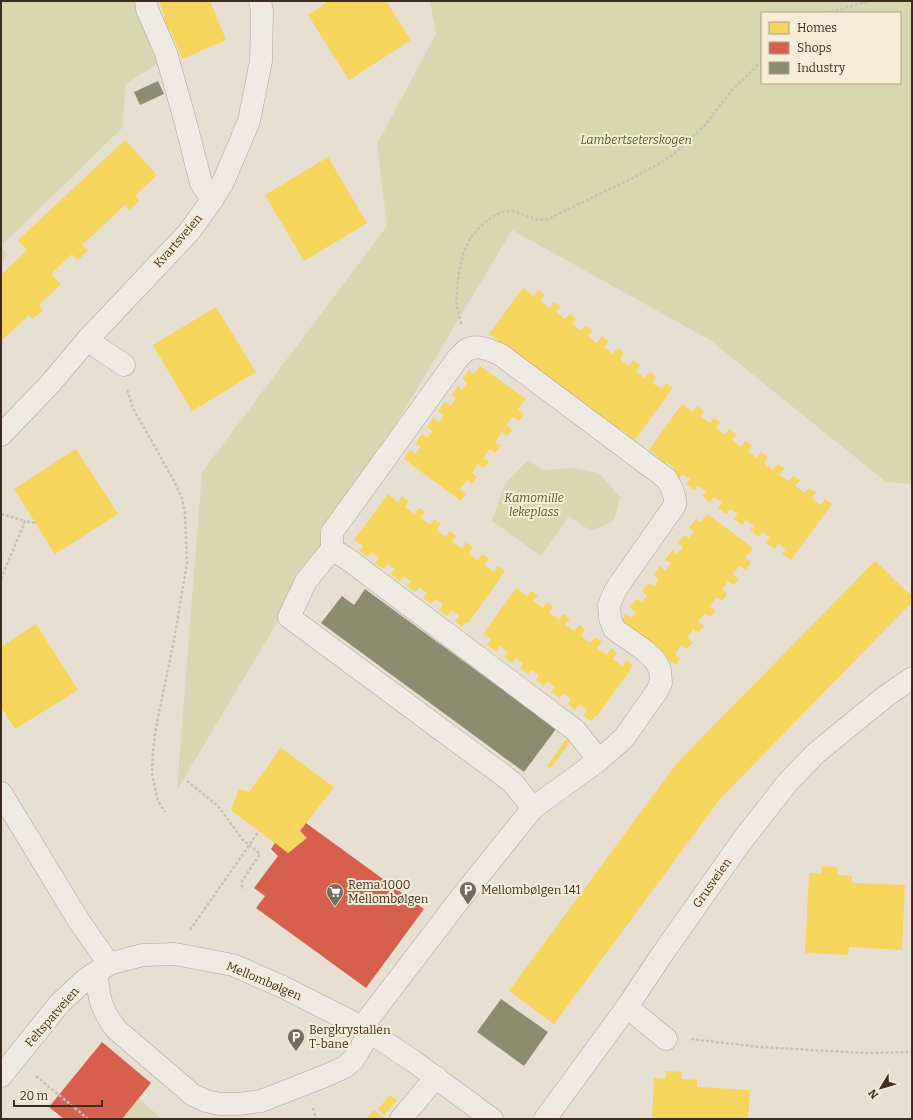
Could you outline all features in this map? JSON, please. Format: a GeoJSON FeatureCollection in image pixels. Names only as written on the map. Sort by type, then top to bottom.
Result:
{"type":"FeatureCollection","features":[{"type":"Feature","properties":{"kind":"street"},"geometry":{"type":"LineString","coordinates":[[146,1],[147,9],[166,53],[201,183],[212,200]]}},
{"type":"Feature","properties":{"kind":"street","name":"Kvartsveien"},"geometry":{"type":"LineString","coordinates":[[1,435],[50,384],[88,339],[189,232],[212,200],[224,180],[248,121],[262,61],[262,11],[260,1]]}},
{"type":"Feature","properties":{"kind":"street"},"geometry":{"type":"LineString","coordinates":[[88,339],[124,365]]}},
{"type":"Feature","properties":{"kind":"street"},"geometry":{"type":"LineString","coordinates":[[1,794],[79,921],[103,968],[99,998],[110,1022],[117,1030],[193,1094],[206,1101],[220,1104],[240,1104],[261,1101],[345,1067],[352,1068],[366,1030],[463,895],[533,808],[599,760],[624,738],[654,697],[661,683],[660,670],[655,660],[644,650],[614,629],[610,618],[610,605],[616,590],[675,505],[676,500],[667,479],[501,355],[480,347],[466,350],[458,358],[332,532],[332,549],[306,581],[289,617],[512,782],[533,808]]}},
{"type":"Feature","properties":{"kind":"street"},"geometry":{"type":"LineString","coordinates":[[332,549],[575,730],[599,760]]}},
{"type":"Feature","properties":{"kind":"street","name":"Grusveien"},"geometry":{"type":"LineString","coordinates":[[545,1119],[627,1007],[741,842],[788,782],[816,753],[886,696],[912,678]]}},
{"type":"Feature","properties":{"kind":"street","name":"Mellombølgen"},"geometry":{"type":"LineString","coordinates":[[103,968],[143,955],[175,954],[233,965],[283,987],[366,1030],[436,1077],[492,1119]]}},
{"type":"Feature","properties":{"kind":"street","name":"Feltspatveien"},"geometry":{"type":"LineString","coordinates":[[1,1076],[60,1004],[86,979],[103,968]]}},
{"type":"Feature","properties":{"kind":"street"},"geometry":{"type":"LineString","coordinates":[[627,1007],[666,1039]]}},
{"type":"Feature","properties":{"kind":"street"},"geometry":{"type":"LineString","coordinates":[[401,1119],[436,1077]]}},
{"type":"Feature","properties":{"kind":"path"},"geometry":{"type":"LineString","coordinates":[[830,12],[871,1]]}},
{"type":"Feature","properties":{"kind":"path"},"geometry":{"type":"LineString","coordinates":[[466,350],[456,301],[459,271],[464,251],[471,237],[482,225],[493,216],[503,212],[514,211],[539,220],[548,219],[646,171],[673,155],[705,125],[732,90],[761,62]]}},
{"type":"Feature","properties":{"kind":"path"},"geometry":{"type":"LineString","coordinates":[[124,365],[124,380],[134,410],[173,479],[182,498],[185,514],[187,563],[174,640],[156,727],[153,751],[152,774],[158,801],[165,812]]}},
{"type":"Feature","properties":{"kind":"path"},"geometry":{"type":"LineString","coordinates":[[1,514],[36,523]]}},
{"type":"Feature","properties":{"kind":"path"},"geometry":{"type":"LineString","coordinates":[[1,579],[25,521]]}},
{"type":"Feature","properties":{"kind":"path"},"geometry":{"type":"LineString","coordinates":[[187,781],[218,806],[243,840],[260,854],[242,881],[242,890]]}},
{"type":"Feature","properties":{"kind":"path"},"geometry":{"type":"LineString","coordinates":[[188,932],[259,831]]}},
{"type":"Feature","properties":{"kind":"path"},"geometry":{"type":"LineString","coordinates":[[666,1039],[673,1037],[759,1047],[864,1053],[912,1052]]}},
{"type":"Feature","properties":{"kind":"path"},"geometry":{"type":"LineString","coordinates":[[34,1074],[88,1119]]}},
{"type":"Feature","properties":{"kind":"path"},"geometry":{"type":"LineString","coordinates":[[313,1107],[316,1119]]}},
{"type":"Feature","properties":{"kind":"green space"},"geometry":{"type":"Polygon","coordinates":[[[1,1],[147,1],[168,57],[126,84],[122,128],[1,246],[1,1]]]}},
{"type":"Feature","properties":{"kind":"green space","name":"Lambertseterskogen"},"geometry":{"type":"Polygon","coordinates":[[[430,1],[912,1],[912,484],[886,482],[710,340],[512,230],[177,790],[202,472],[387,226],[377,144],[436,34],[430,1]]]}},
{"type":"Feature","properties":{"kind":"green space"},"geometry":{"type":"Polygon","coordinates":[[[1,246],[8,255],[1,262],[1,246]]]}},
{"type":"Feature","properties":{"kind":"green space","name":"Kamomille lekeplass"},"geometry":{"type":"Polygon","coordinates":[[[528,460],[542,470],[574,468],[599,473],[620,497],[614,521],[591,531],[569,516],[541,556],[492,521],[504,485],[528,460]]]}},
{"type":"Feature","properties":{"kind":"green space"},"geometry":{"type":"Polygon","coordinates":[[[138,1098],[161,1118],[122,1119],[138,1098]]]}},
{"type":"Feature","properties":{"kind":"building: Homes"},"geometry":{"type":"Polygon","coordinates":[[[159,1],[210,1],[226,40],[182,59],[170,30],[165,32],[160,19],[165,17],[159,1]]]}},
{"type":"Feature","properties":{"kind":"building: Homes"},"geometry":{"type":"Polygon","coordinates":[[[329,1],[386,1],[411,40],[349,80],[308,15],[329,1]]]}},
{"type":"Feature","properties":{"kind":"building: Homes"},"geometry":{"type":"Polygon","coordinates":[[[125,140],[157,175],[135,196],[139,201],[129,210],[125,205],[82,245],[88,250],[78,260],[72,254],[51,274],[61,284],[39,305],[43,310],[33,319],[29,315],[1,341],[1,275],[27,250],[18,240],[125,140]]]}},
{"type":"Feature","properties":{"kind":"building: Homes"},"geometry":{"type":"Polygon","coordinates":[[[328,157],[367,223],[304,261],[265,195],[328,157]]]}},
{"type":"Feature","properties":{"kind":"building: Homes"},"geometry":{"type":"Polygon","coordinates":[[[523,288],[534,296],[538,290],[545,295],[540,301],[550,308],[554,302],[560,306],[556,312],[565,319],[570,314],[576,319],[572,324],[581,331],[586,325],[592,330],[588,336],[597,343],[602,336],[609,341],[604,347],[613,354],[618,348],[624,352],[620,359],[629,366],[633,360],[640,365],[636,371],[645,378],[650,372],[656,377],[652,383],[662,389],[666,383],[673,388],[631,445],[622,438],[626,433],[619,428],[615,433],[607,427],[610,422],[603,416],[599,421],[591,415],[594,410],[587,405],[583,410],[574,404],[578,398],[571,393],[567,398],[558,392],[562,387],[555,381],[551,386],[489,334],[523,288]]]}},
{"type":"Feature","properties":{"kind":"building: Homes"},"geometry":{"type":"Polygon","coordinates":[[[216,307],[256,372],[192,411],[153,345],[216,307]]]}},
{"type":"Feature","properties":{"kind":"building: Homes"},"geometry":{"type":"Polygon","coordinates":[[[480,366],[526,399],[518,409],[524,414],[519,421],[513,417],[506,425],[512,430],[507,436],[502,432],[495,442],[501,446],[495,453],[490,449],[483,458],[489,462],[484,468],[478,464],[472,473],[477,477],[472,484],[467,480],[460,489],[466,494],[461,501],[404,459],[410,450],[415,454],[421,447],[416,443],[422,434],[427,438],[433,431],[427,427],[433,418],[439,422],[444,415],[438,411],[445,402],[451,406],[456,398],[451,395],[458,386],[462,390],[467,383],[463,379],[469,370],[474,374],[480,366]]]}},
{"type":"Feature","properties":{"kind":"building: Homes"},"geometry":{"type":"Polygon","coordinates":[[[682,404],[693,412],[697,406],[704,411],[700,416],[710,423],[714,418],[720,422],[716,428],[725,435],[729,429],[736,434],[732,440],[741,447],[745,441],[752,445],[748,451],[757,458],[761,452],[768,457],[764,463],[773,470],[778,464],[784,468],[779,475],[789,481],[793,476],[800,480],[795,486],[805,493],[809,488],[816,492],[812,498],[821,505],[825,499],[832,504],[791,560],[782,554],[786,549],[778,544],[775,549],[766,543],[770,538],[762,532],[759,537],[750,530],[754,526],[746,520],[742,525],[734,519],[738,514],[730,509],[726,514],[718,508],[722,502],[714,497],[710,502],[702,496],[706,491],[698,486],[695,490],[686,484],[690,479],[682,474],[679,479],[670,473],[674,467],[666,462],[663,467],[654,461],[658,456],[649,450],[682,404]]]}},
{"type":"Feature","properties":{"kind":"building: Homes"},"geometry":{"type":"Polygon","coordinates":[[[76,449],[118,514],[55,554],[14,489],[76,449]]]}},
{"type":"Feature","properties":{"kind":"building: Homes"},"geometry":{"type":"Polygon","coordinates":[[[388,494],[398,502],[402,496],[409,501],[405,507],[414,514],[419,508],[425,512],[420,518],[430,525],[434,519],[441,524],[436,530],[446,537],[450,531],[456,536],[452,542],[462,549],[466,542],[473,547],[468,554],[478,560],[482,554],[489,558],[484,565],[494,572],[498,566],[505,571],[468,623],[466,622],[462,627],[455,621],[459,616],[451,610],[447,616],[439,610],[443,604],[435,599],[431,604],[423,598],[427,593],[419,587],[415,592],[407,586],[411,581],[403,576],[400,581],[391,574],[395,569],[387,564],[384,569],[375,563],[379,558],[371,552],[368,557],[359,551],[363,546],[354,540],[388,494]]]}},
{"type":"Feature","properties":{"kind":"building: Homes"},"geometry":{"type":"Polygon","coordinates":[[[707,514],[753,548],[745,558],[751,562],[746,570],[740,565],[733,574],[739,579],[734,585],[728,581],[722,590],[727,594],[722,601],[716,597],[710,606],[716,610],[710,617],[705,613],[698,622],[704,626],[698,633],[693,629],[687,638],[693,642],[687,649],[681,645],[675,654],[680,658],[676,665],[619,623],[626,614],[631,618],[636,612],[630,607],[637,599],[642,602],[647,595],[642,591],[649,583],[654,586],[659,579],[654,575],[660,566],[665,571],[671,563],[665,560],[672,550],[677,554],[683,547],[678,543],[684,535],[689,538],[694,531],[689,528],[696,519],[701,522],[707,514]]]}},
{"type":"Feature","properties":{"kind":"building: Homes"},"geometry":{"type":"Polygon","coordinates":[[[875,561],[912,596],[912,602],[720,799],[554,1024],[509,991],[677,763],[875,561]]]}},
{"type":"Feature","properties":{"kind":"building: Homes"},"geometry":{"type":"Polygon","coordinates":[[[516,588],[527,596],[531,591],[538,595],[533,601],[543,608],[547,602],[553,607],[549,612],[559,620],[563,614],[570,619],[565,624],[574,631],[579,625],[585,630],[581,636],[590,643],[595,637],[602,642],[597,648],[607,655],[611,648],[617,653],[613,659],[622,666],[626,660],[633,665],[596,717],[595,716],[591,721],[583,715],[587,710],[579,704],[575,710],[568,704],[571,699],[564,693],[560,698],[551,692],[555,687],[547,681],[544,686],[536,680],[539,675],[532,670],[528,674],[520,668],[523,664],[516,658],[512,663],[504,657],[508,652],[500,646],[496,652],[487,645],[491,640],[483,634],[516,588]]]}},
{"type":"Feature","properties":{"kind":"building: Homes"},"geometry":{"type":"Polygon","coordinates":[[[36,624],[78,690],[15,729],[1,707],[1,647],[36,624]]]}},
{"type":"Feature","properties":{"kind":"building: Homes"},"geometry":{"type":"Polygon","coordinates":[[[566,739],[570,742],[551,768],[547,766],[566,739]]]}},
{"type":"Feature","properties":{"kind":"building: Homes"},"geometry":{"type":"Polygon","coordinates":[[[281,748],[334,787],[300,831],[307,838],[288,853],[231,810],[239,789],[249,792],[281,748]]]}},
{"type":"Feature","properties":{"kind":"building: Homes"},"geometry":{"type":"Polygon","coordinates":[[[822,866],[837,867],[837,875],[852,876],[852,883],[905,885],[902,950],[849,947],[848,955],[805,953],[809,873],[821,874],[822,866]]]}},
{"type":"Feature","properties":{"kind":"building: Homes"},"geometry":{"type":"Polygon","coordinates":[[[666,1071],[682,1072],[682,1079],[697,1080],[697,1087],[750,1090],[748,1119],[652,1119],[654,1078],[666,1079],[666,1071]]]}},
{"type":"Feature","properties":{"kind":"building: Homes"},"geometry":{"type":"Polygon","coordinates":[[[390,1095],[397,1100],[384,1115],[378,1109],[390,1095]]]}},
{"type":"Feature","properties":{"kind":"building: Homes"},"geometry":{"type":"Polygon","coordinates":[[[373,1110],[385,1119],[366,1119],[373,1110]]]}},
{"type":"Feature","properties":{"kind":"building: Shops"},"geometry":{"type":"Polygon","coordinates":[[[306,823],[424,909],[366,988],[256,908],[265,896],[254,888],[278,856],[271,849],[275,843],[288,853],[307,838],[300,831],[306,823]]]}},
{"type":"Feature","properties":{"kind":"building: Shops"},"geometry":{"type":"Polygon","coordinates":[[[102,1042],[151,1083],[122,1119],[64,1119],[49,1107],[102,1042]]]}},
{"type":"Feature","properties":{"kind":"building: Industry"},"geometry":{"type":"Polygon","coordinates":[[[158,81],[164,94],[140,105],[134,92],[158,81]]]}},
{"type":"Feature","properties":{"kind":"building: Industry"},"geometry":{"type":"Polygon","coordinates":[[[365,589],[556,729],[524,772],[321,623],[342,596],[354,605],[365,589]]]}},
{"type":"Feature","properties":{"kind":"building: Industry"},"geometry":{"type":"Polygon","coordinates":[[[501,999],[548,1032],[524,1066],[477,1032],[501,999]]]}},
{"type":"Feature","properties":{"kind":"place","name":"Mellombølgen 141"},"geometry":{"type":"Point","coordinates":[468,905]}},
{"type":"Feature","properties":{"kind":"place","name":"Rema 1000 Mellombølgen"},"geometry":{"type":"Point","coordinates":[335,907]}},
{"type":"Feature","properties":{"kind":"place","name":"Bergkrystallen T-bane"},"geometry":{"type":"Point","coordinates":[296,1052]}}]}
